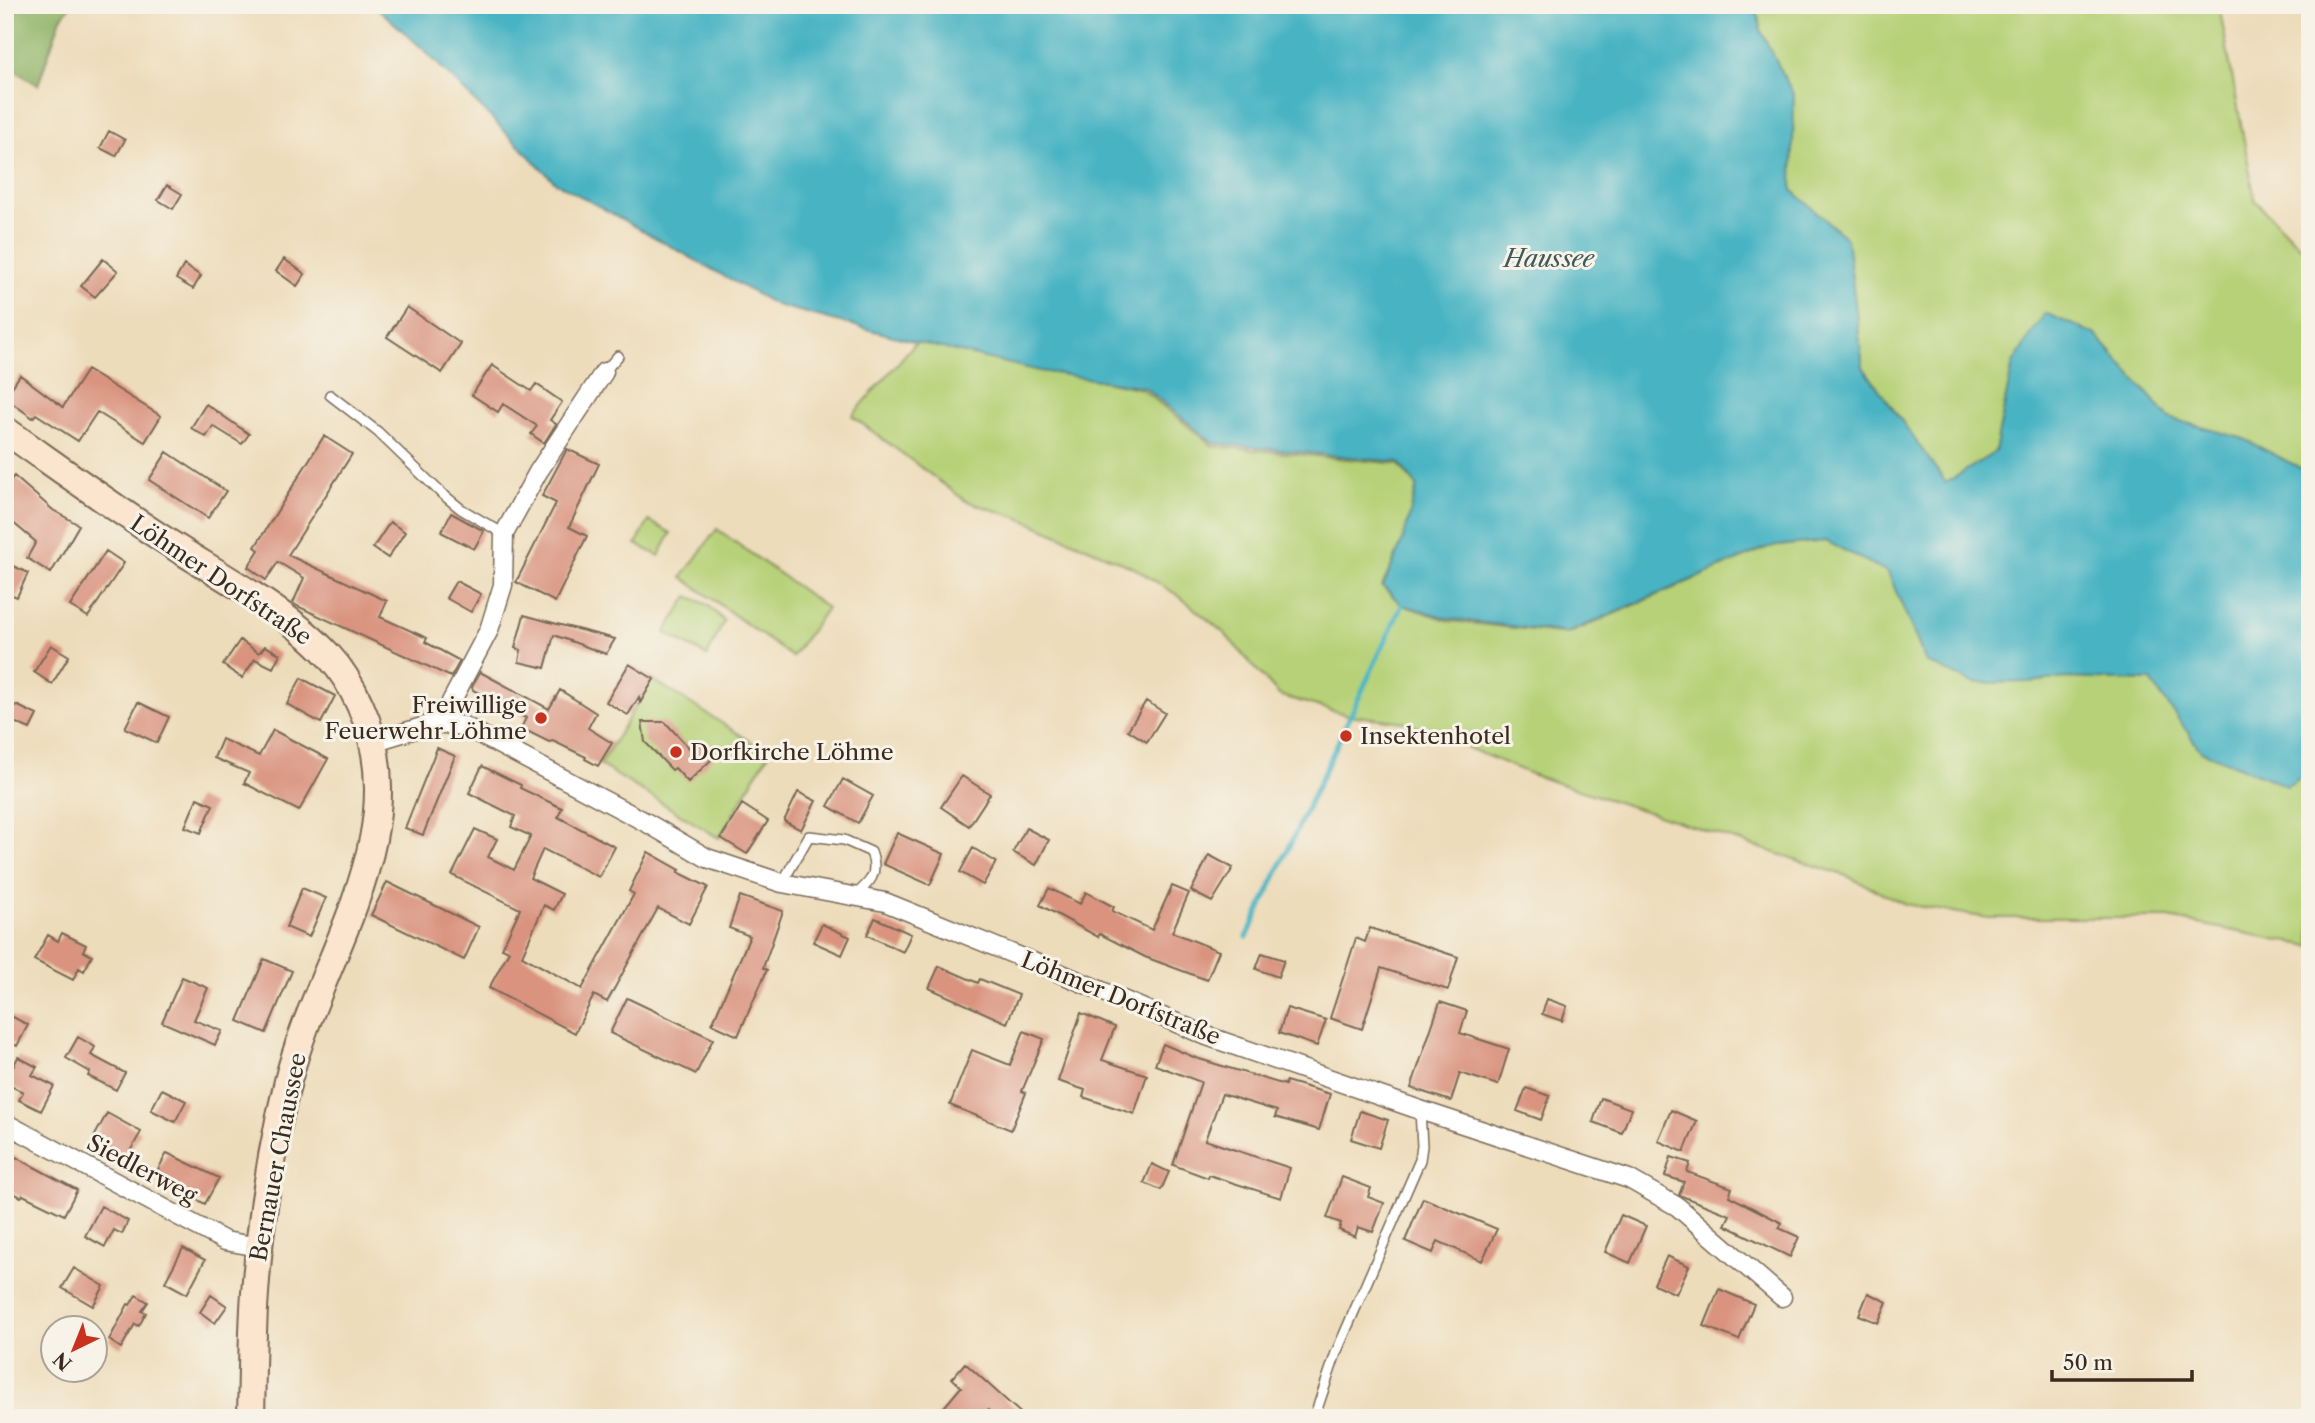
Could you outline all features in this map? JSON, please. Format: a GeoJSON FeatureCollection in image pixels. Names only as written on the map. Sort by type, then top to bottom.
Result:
{"type":"FeatureCollection","features":[{"type":"Feature","properties":{"kind":"main road","name":"Löhmer Dorfstraße"},"geometry":{"type":"LineString","coordinates":[[5,430],[120,512],[308,636],[336,664],[354,692],[373,742]]}},
{"type":"Feature","properties":{"kind":"main road","name":"Bernauer Chaussee"},"geometry":{"type":"LineString","coordinates":[[251,1418],[254,1296],[267,1190],[288,1081],[307,1021],[353,906],[372,844],[377,821],[379,786],[373,742]]}},
{"type":"Feature","properties":{"kind":"street"},"geometry":{"type":"LineString","coordinates":[[445,723],[451,702],[489,630],[503,585],[504,534],[538,472],[604,372]]}},
{"type":"Feature","properties":{"kind":"street","name":"Löhmer Dorfstraße"},"geometry":{"type":"LineString","coordinates":[[373,742],[415,728],[445,723],[464,726],[649,824],[706,858],[782,883],[885,902],[1208,1036],[1643,1186],[1678,1207],[1782,1297]]}},
{"type":"Feature","properties":{"kind":"street","name":"Siedlerweg"},"geometry":{"type":"LineString","coordinates":[[5,1123],[225,1241],[259,1247]]}},
{"type":"Feature","properties":{"kind":"lane"},"geometry":{"type":"LineString","coordinates":[[604,372],[618,356]]}},
{"type":"Feature","properties":{"kind":"lane"},"geometry":{"type":"LineString","coordinates":[[330,396],[378,432],[451,500],[504,534]]}},
{"type":"Feature","properties":{"kind":"lane"},"geometry":{"type":"LineString","coordinates":[[782,883],[808,836],[844,840],[871,852],[876,865],[870,883],[853,897]]}},
{"type":"Feature","properties":{"kind":"lane"},"geometry":{"type":"LineString","coordinates":[[1314,1418],[1336,1353],[1420,1160],[1420,1110]]}},
{"type":"Feature","properties":{"kind":"green space"},"geometry":{"type":"Polygon","coordinates":[[[5,5],[71,5],[61,18],[38,85],[5,64],[5,5]]]}},
{"type":"Feature","properties":{"kind":"green space"},"geometry":{"type":"Polygon","coordinates":[[[1756,5],[2219,5],[2255,200],[2310,257],[2310,500],[2304,470],[2244,439],[2169,418],[2095,334],[2013,363],[1995,452],[1946,483],[1863,367],[1847,239],[1792,190],[1756,5]]]}},
{"type":"Feature","properties":{"kind":"green space"},"geometry":{"type":"Polygon","coordinates":[[[916,342],[1142,389],[1213,446],[1398,464],[1417,486],[1404,539],[1382,586],[1402,605],[1450,621],[1568,634],[1768,547],[1826,541],[1888,572],[1926,662],[1973,683],[2066,678],[2152,681],[2201,751],[2287,786],[2310,772],[2310,946],[2169,918],[1988,918],[1905,904],[1847,876],[1536,776],[1405,722],[1348,715],[1279,695],[1224,633],[1179,596],[1134,568],[1022,519],[966,501],[852,416],[916,342]]]}},
{"type":"Feature","properties":{"kind":"green space"},"geometry":{"type":"Polygon","coordinates":[[[649,521],[671,533],[659,556],[636,544],[649,521]]]}},
{"type":"Feature","properties":{"kind":"green space"},"geometry":{"type":"Polygon","coordinates":[[[717,529],[827,608],[792,657],[682,577],[717,529]]]}},
{"type":"Feature","properties":{"kind":"green space"},"geometry":{"type":"Polygon","coordinates":[[[688,596],[708,605],[724,621],[707,656],[665,633],[688,596]]]}},
{"type":"Feature","properties":{"kind":"green space"},"geometry":{"type":"Polygon","coordinates":[[[652,679],[769,753],[719,838],[600,765],[652,679]]]}},
{"type":"Feature","properties":{"kind":"water","name":"Haussee"},"geometry":{"type":"Polygon","coordinates":[[[374,5],[1756,5],[1761,31],[1794,96],[1792,190],[1847,239],[1863,367],[1946,483],[1995,452],[2013,363],[2045,313],[2095,334],[2169,418],[2244,439],[2304,470],[2310,500],[2310,772],[2287,786],[2201,751],[2151,681],[2066,678],[1973,683],[1926,662],[1888,572],[1826,541],[1768,547],[1567,633],[1451,619],[1402,605],[1383,586],[1403,540],[1417,486],[1398,462],[1213,443],[1144,387],[1040,371],[776,305],[555,182],[423,49],[374,5]]]}},
{"type":"Feature","properties":{"kind":"building"},"geometry":{"type":"Polygon","coordinates":[[[109,131],[125,140],[116,156],[100,148],[109,131]]]}},
{"type":"Feature","properties":{"kind":"building"},"geometry":{"type":"Polygon","coordinates":[[[167,185],[182,194],[173,209],[158,200],[167,185]]]}},
{"type":"Feature","properties":{"kind":"building"},"geometry":{"type":"Polygon","coordinates":[[[103,259],[118,271],[95,297],[81,286],[103,259]]]}},
{"type":"Feature","properties":{"kind":"building"},"geometry":{"type":"Polygon","coordinates":[[[284,259],[305,274],[297,286],[276,271],[284,259]]]}},
{"type":"Feature","properties":{"kind":"building"},"geometry":{"type":"Polygon","coordinates":[[[184,265],[201,276],[193,289],[176,279],[184,265]]]}},
{"type":"Feature","properties":{"kind":"building"},"geometry":{"type":"Polygon","coordinates":[[[407,307],[461,344],[442,373],[387,337],[407,307]]]}},
{"type":"Feature","properties":{"kind":"building"},"geometry":{"type":"Polygon","coordinates":[[[492,365],[531,391],[536,384],[562,402],[550,420],[556,424],[544,443],[531,434],[537,426],[503,404],[498,412],[472,395],[492,365]]]}},
{"type":"Feature","properties":{"kind":"building"},"geometry":{"type":"Polygon","coordinates":[[[87,370],[161,416],[145,442],[97,412],[78,441],[36,414],[33,418],[5,398],[20,375],[63,407],[87,370]]]}},
{"type":"Feature","properties":{"kind":"building"},"geometry":{"type":"Polygon","coordinates":[[[206,404],[249,434],[242,444],[213,426],[206,437],[191,428],[206,404]]]}},
{"type":"Feature","properties":{"kind":"building"},"geometry":{"type":"Polygon","coordinates":[[[324,436],[352,454],[288,555],[387,601],[380,617],[427,638],[425,642],[460,661],[451,677],[297,606],[293,603],[304,578],[278,562],[266,580],[248,567],[259,550],[255,547],[324,436]]]}},
{"type":"Feature","properties":{"kind":"building"},"geometry":{"type":"Polygon","coordinates":[[[567,449],[599,464],[569,527],[587,536],[555,602],[516,582],[556,503],[542,496],[567,449]]]}},
{"type":"Feature","properties":{"kind":"building"},"geometry":{"type":"Polygon","coordinates":[[[167,452],[226,491],[208,518],[149,480],[167,452]]]}},
{"type":"Feature","properties":{"kind":"building"},"geometry":{"type":"Polygon","coordinates":[[[14,476],[53,510],[79,525],[51,573],[27,558],[36,542],[5,516],[5,486],[14,476]]]}},
{"type":"Feature","properties":{"kind":"building"},"geometry":{"type":"Polygon","coordinates":[[[451,513],[484,531],[474,549],[441,532],[451,513]]]}},
{"type":"Feature","properties":{"kind":"building"},"geometry":{"type":"Polygon","coordinates":[[[390,522],[405,532],[388,558],[373,548],[390,522]]]}},
{"type":"Feature","properties":{"kind":"building"},"geometry":{"type":"Polygon","coordinates":[[[106,551],[124,563],[88,617],[70,606],[106,551]]]}},
{"type":"Feature","properties":{"kind":"building"},"geometry":{"type":"Polygon","coordinates":[[[5,562],[28,573],[17,597],[5,592],[5,562]]]}},
{"type":"Feature","properties":{"kind":"building"},"geometry":{"type":"Polygon","coordinates":[[[456,581],[481,594],[471,612],[446,598],[456,581]]]}},
{"type":"Feature","properties":{"kind":"building"},"geometry":{"type":"Polygon","coordinates":[[[524,615],[615,639],[606,654],[554,635],[545,668],[519,662],[521,650],[515,648],[524,615]]]}},
{"type":"Feature","properties":{"kind":"building"},"geometry":{"type":"Polygon","coordinates":[[[240,640],[259,653],[265,646],[280,654],[273,668],[255,659],[242,678],[223,665],[240,640]]]}},
{"type":"Feature","properties":{"kind":"building"},"geometry":{"type":"Polygon","coordinates":[[[51,645],[69,656],[52,684],[34,672],[51,645]]]}},
{"type":"Feature","properties":{"kind":"building"},"geometry":{"type":"Polygon","coordinates":[[[629,664],[654,679],[640,703],[639,697],[628,715],[606,702],[629,664]]]}},
{"type":"Feature","properties":{"kind":"building"},"geometry":{"type":"Polygon","coordinates":[[[480,672],[549,709],[560,690],[596,713],[588,728],[612,743],[598,766],[585,759],[586,757],[521,728],[526,718],[473,690],[480,672]]]}},
{"type":"Feature","properties":{"kind":"building"},"geometry":{"type":"Polygon","coordinates":[[[301,678],[335,696],[321,723],[287,704],[301,678]]]}},
{"type":"Feature","properties":{"kind":"building"},"geometry":{"type":"Polygon","coordinates":[[[1146,701],[1165,713],[1147,742],[1128,730],[1146,701]]]}},
{"type":"Feature","properties":{"kind":"building"},"geometry":{"type":"Polygon","coordinates":[[[138,702],[169,717],[157,743],[125,728],[138,702]]]}},
{"type":"Feature","properties":{"kind":"building"},"geometry":{"type":"Polygon","coordinates":[[[16,705],[37,715],[30,729],[9,720],[16,705]]]}},
{"type":"Feature","properties":{"kind":"building"},"geometry":{"type":"Polygon","coordinates":[[[642,722],[665,722],[692,751],[700,743],[714,757],[688,782],[675,768],[672,770],[645,742],[642,722]]]}},
{"type":"Feature","properties":{"kind":"building"},"geometry":{"type":"Polygon","coordinates":[[[273,730],[328,759],[299,811],[244,783],[249,773],[214,758],[222,739],[259,756],[273,730]]]}},
{"type":"Feature","properties":{"kind":"building"},"geometry":{"type":"Polygon","coordinates":[[[437,748],[455,756],[423,835],[405,828],[437,748]]]}},
{"type":"Feature","properties":{"kind":"building"},"geometry":{"type":"Polygon","coordinates":[[[482,766],[562,808],[558,817],[615,847],[599,877],[543,849],[530,878],[562,894],[554,910],[544,905],[522,956],[582,989],[634,894],[629,891],[648,852],[680,870],[678,872],[708,887],[689,924],[658,908],[607,1002],[594,995],[575,1033],[489,988],[509,951],[502,948],[520,909],[452,875],[475,829],[497,839],[488,857],[514,870],[531,836],[511,827],[515,816],[469,793],[482,766]]]}},
{"type":"Feature","properties":{"kind":"building"},"geometry":{"type":"Polygon","coordinates":[[[962,776],[990,794],[969,826],[941,807],[962,776]]]}},
{"type":"Feature","properties":{"kind":"building"},"geometry":{"type":"Polygon","coordinates":[[[843,779],[873,796],[858,823],[828,806],[843,779]]]}},
{"type":"Feature","properties":{"kind":"building"},"geometry":{"type":"Polygon","coordinates":[[[798,792],[816,801],[801,830],[784,821],[798,792]]]}},
{"type":"Feature","properties":{"kind":"building"},"geometry":{"type":"Polygon","coordinates":[[[197,798],[213,805],[201,833],[185,827],[197,798]]]}},
{"type":"Feature","properties":{"kind":"building"},"geometry":{"type":"Polygon","coordinates":[[[742,804],[768,821],[747,854],[721,838],[742,804]]]}},
{"type":"Feature","properties":{"kind":"building"},"geometry":{"type":"Polygon","coordinates":[[[1026,828],[1049,840],[1036,865],[1013,852],[1026,828]]]}},
{"type":"Feature","properties":{"kind":"building"},"geometry":{"type":"Polygon","coordinates":[[[897,833],[944,854],[930,885],[883,864],[897,833]]]}},
{"type":"Feature","properties":{"kind":"building"},"geometry":{"type":"Polygon","coordinates":[[[973,848],[996,862],[983,885],[960,872],[973,848]]]}},
{"type":"Feature","properties":{"kind":"building"},"geometry":{"type":"Polygon","coordinates":[[[1209,855],[1233,868],[1212,902],[1191,891],[1209,855]]]}},
{"type":"Feature","properties":{"kind":"building"},"geometry":{"type":"Polygon","coordinates":[[[387,882],[479,927],[464,960],[371,915],[387,882]]]}},
{"type":"Feature","properties":{"kind":"building"},"geometry":{"type":"Polygon","coordinates":[[[1172,886],[1189,893],[1172,932],[1219,951],[1207,980],[1145,957],[1100,934],[1098,937],[1040,905],[1049,888],[1080,904],[1086,892],[1114,907],[1112,911],[1152,930],[1172,886]]]}},
{"type":"Feature","properties":{"kind":"building"},"geometry":{"type":"Polygon","coordinates":[[[302,888],[326,898],[309,937],[286,927],[302,888]]]}},
{"type":"Feature","properties":{"kind":"building"},"geometry":{"type":"Polygon","coordinates":[[[740,896],[783,911],[763,968],[767,970],[738,1036],[712,1024],[750,936],[729,928],[740,896]]]}},
{"type":"Feature","properties":{"kind":"building"},"geometry":{"type":"Polygon","coordinates":[[[875,918],[911,934],[903,952],[867,935],[875,918]]]}},
{"type":"Feature","properties":{"kind":"building"},"geometry":{"type":"Polygon","coordinates":[[[822,924],[850,937],[842,955],[813,942],[822,924]]]}},
{"type":"Feature","properties":{"kind":"building"},"geometry":{"type":"Polygon","coordinates":[[[1370,928],[1458,957],[1448,990],[1381,968],[1362,1029],[1330,1018],[1356,938],[1365,942],[1370,928]]]}},
{"type":"Feature","properties":{"kind":"building"},"geometry":{"type":"Polygon","coordinates":[[[62,933],[86,945],[83,951],[92,956],[84,971],[79,968],[73,980],[34,960],[48,935],[58,941],[62,933]]]}},
{"type":"Feature","properties":{"kind":"building"},"geometry":{"type":"Polygon","coordinates":[[[1262,953],[1284,960],[1278,977],[1256,969],[1262,953]]]}},
{"type":"Feature","properties":{"kind":"building"},"geometry":{"type":"Polygon","coordinates":[[[264,959],[292,971],[266,1033],[238,1021],[264,959]]]}},
{"type":"Feature","properties":{"kind":"building"},"geometry":{"type":"Polygon","coordinates":[[[939,966],[978,983],[980,979],[1019,995],[1007,1023],[929,988],[939,966]]]}},
{"type":"Feature","properties":{"kind":"building"},"geometry":{"type":"Polygon","coordinates":[[[182,977],[208,988],[194,1020],[222,1031],[215,1045],[162,1022],[182,977]]]}},
{"type":"Feature","properties":{"kind":"building"},"geometry":{"type":"Polygon","coordinates":[[[627,998],[713,1039],[696,1074],[610,1033],[627,998]]]}},
{"type":"Feature","properties":{"kind":"building"},"geometry":{"type":"Polygon","coordinates":[[[1547,999],[1567,1006],[1562,1021],[1542,1014],[1547,999]]]}},
{"type":"Feature","properties":{"kind":"building"},"geometry":{"type":"Polygon","coordinates":[[[1440,1002],[1467,1011],[1460,1033],[1509,1049],[1498,1085],[1460,1073],[1451,1101],[1411,1088],[1440,1002]]]}},
{"type":"Feature","properties":{"kind":"building"},"geometry":{"type":"Polygon","coordinates":[[[1287,1008],[1326,1020],[1317,1046],[1279,1033],[1287,1008]]]}},
{"type":"Feature","properties":{"kind":"building"},"geometry":{"type":"Polygon","coordinates":[[[1081,1013],[1115,1027],[1102,1060],[1147,1075],[1134,1114],[1083,1097],[1085,1090],[1058,1081],[1081,1013]]]}},
{"type":"Feature","properties":{"kind":"building"},"geometry":{"type":"Polygon","coordinates":[[[11,1016],[28,1025],[17,1046],[5,1040],[5,1026],[11,1016]]]}},
{"type":"Feature","properties":{"kind":"building"},"geometry":{"type":"Polygon","coordinates":[[[1024,1031],[1044,1039],[1022,1091],[1026,1093],[1011,1130],[950,1105],[972,1050],[1010,1065],[1024,1031]]]}},
{"type":"Feature","properties":{"kind":"building"},"geometry":{"type":"Polygon","coordinates":[[[78,1037],[95,1047],[91,1055],[125,1073],[116,1090],[88,1076],[90,1072],[66,1058],[78,1037]]]}},
{"type":"Feature","properties":{"kind":"building"},"geometry":{"type":"Polygon","coordinates":[[[1163,1044],[1196,1058],[1285,1085],[1286,1081],[1330,1094],[1319,1130],[1275,1117],[1277,1111],[1222,1094],[1205,1140],[1290,1168],[1281,1198],[1209,1175],[1208,1178],[1173,1165],[1201,1082],[1155,1065],[1163,1044]]]}},
{"type":"Feature","properties":{"kind":"building"},"geometry":{"type":"Polygon","coordinates":[[[18,1057],[37,1067],[32,1075],[54,1086],[41,1111],[19,1100],[23,1092],[5,1083],[18,1057]]]}},
{"type":"Feature","properties":{"kind":"building"},"geometry":{"type":"Polygon","coordinates":[[[1526,1088],[1550,1096],[1541,1120],[1517,1111],[1526,1088]]]}},
{"type":"Feature","properties":{"kind":"building"},"geometry":{"type":"Polygon","coordinates":[[[162,1089],[186,1101],[175,1122],[151,1110],[162,1089]]]}},
{"type":"Feature","properties":{"kind":"building"},"geometry":{"type":"Polygon","coordinates":[[[1601,1098],[1631,1109],[1622,1133],[1593,1122],[1601,1098]]]}},
{"type":"Feature","properties":{"kind":"building"},"geometry":{"type":"Polygon","coordinates":[[[1671,1110],[1697,1121],[1684,1152],[1658,1141],[1671,1110]]]}},
{"type":"Feature","properties":{"kind":"building"},"geometry":{"type":"Polygon","coordinates":[[[1360,1111],[1388,1120],[1379,1148],[1351,1139],[1360,1111]]]}},
{"type":"Feature","properties":{"kind":"building"},"geometry":{"type":"Polygon","coordinates":[[[107,1113],[141,1132],[126,1158],[93,1139],[107,1113]]]}},
{"type":"Feature","properties":{"kind":"building"},"geometry":{"type":"Polygon","coordinates":[[[167,1153],[219,1178],[205,1204],[169,1185],[171,1181],[156,1173],[167,1153]]]}},
{"type":"Feature","properties":{"kind":"building"},"geometry":{"type":"Polygon","coordinates":[[[12,1155],[77,1190],[64,1215],[5,1189],[5,1167],[12,1155]]]}},
{"type":"Feature","properties":{"kind":"building"},"geometry":{"type":"Polygon","coordinates":[[[1671,1157],[1690,1163],[1687,1172],[1732,1188],[1729,1196],[1782,1223],[1779,1228],[1799,1237],[1790,1257],[1725,1225],[1730,1215],[1679,1195],[1684,1182],[1665,1176],[1671,1157]]]}},
{"type":"Feature","properties":{"kind":"building"},"geometry":{"type":"Polygon","coordinates":[[[1152,1164],[1169,1172],[1161,1190],[1144,1183],[1152,1164]]]}},
{"type":"Feature","properties":{"kind":"building"},"geometry":{"type":"Polygon","coordinates":[[[1342,1177],[1371,1188],[1368,1197],[1384,1203],[1373,1232],[1358,1227],[1355,1237],[1339,1230],[1341,1223],[1327,1218],[1342,1177]]]}},
{"type":"Feature","properties":{"kind":"building"},"geometry":{"type":"Polygon","coordinates":[[[1423,1198],[1497,1229],[1482,1261],[1438,1241],[1433,1253],[1405,1241],[1423,1198]]]}},
{"type":"Feature","properties":{"kind":"building"},"geometry":{"type":"Polygon","coordinates":[[[101,1206],[128,1221],[122,1234],[114,1230],[105,1247],[85,1236],[101,1206]]]}},
{"type":"Feature","properties":{"kind":"building"},"geometry":{"type":"Polygon","coordinates":[[[1621,1215],[1646,1226],[1630,1263],[1605,1252],[1621,1215]]]}},
{"type":"Feature","properties":{"kind":"building"},"geometry":{"type":"Polygon","coordinates":[[[183,1248],[205,1260],[187,1294],[165,1282],[183,1248]]]}},
{"type":"Feature","properties":{"kind":"building"},"geometry":{"type":"Polygon","coordinates":[[[1667,1256],[1689,1266],[1676,1294],[1654,1284],[1667,1256]]]}},
{"type":"Feature","properties":{"kind":"building"},"geometry":{"type":"Polygon","coordinates":[[[74,1268],[104,1286],[93,1306],[62,1288],[74,1268]]]}},
{"type":"Feature","properties":{"kind":"building"},"geometry":{"type":"Polygon","coordinates":[[[1719,1289],[1754,1304],[1739,1340],[1704,1326],[1719,1289]]]}},
{"type":"Feature","properties":{"kind":"building"},"geometry":{"type":"Polygon","coordinates":[[[1868,1293],[1887,1302],[1878,1323],[1859,1315],[1868,1293]]]}},
{"type":"Feature","properties":{"kind":"building"},"geometry":{"type":"Polygon","coordinates":[[[136,1295],[148,1302],[142,1311],[146,1313],[139,1326],[135,1324],[121,1348],[109,1340],[128,1304],[130,1305],[136,1295]]]}},
{"type":"Feature","properties":{"kind":"building"},"geometry":{"type":"Polygon","coordinates":[[[211,1295],[227,1306],[215,1323],[200,1312],[211,1295]]]}},
{"type":"Feature","properties":{"kind":"building"},"geometry":{"type":"Polygon","coordinates":[[[965,1363],[1026,1418],[996,1418],[988,1410],[982,1418],[935,1418],[961,1387],[952,1378],[965,1363]]]}},
{"type":"Feature","properties":{"kind":"waterway"},"geometry":{"type":"LineString","coordinates":[[1247,937],[1402,605]]}},
{"type":"Feature","properties":{"kind":"place","name":"Freiwillige Feuerwehr Löhme"},"geometry":{"type":"Point","coordinates":[541,718]}},
{"type":"Feature","properties":{"kind":"place","name":"Insektenhotel"},"geometry":{"type":"Point","coordinates":[1346,736]}},
{"type":"Feature","properties":{"kind":"place","name":"Dorfkirche Löhme"},"geometry":{"type":"Point","coordinates":[676,752]}}]}
